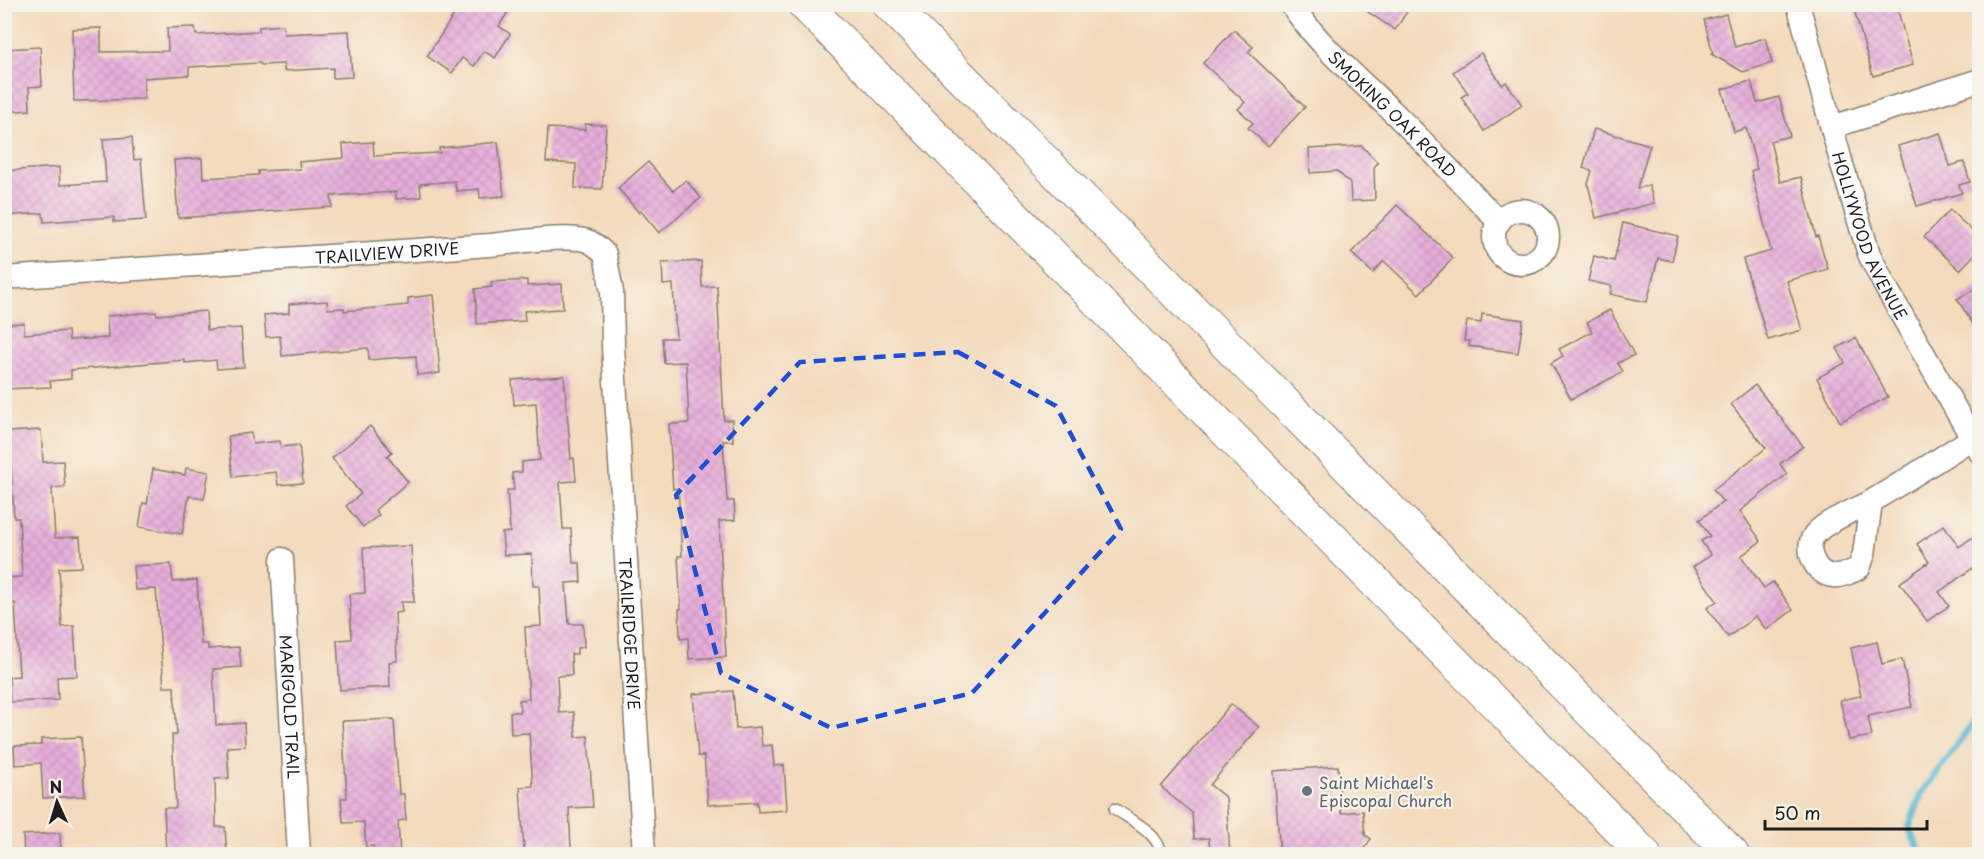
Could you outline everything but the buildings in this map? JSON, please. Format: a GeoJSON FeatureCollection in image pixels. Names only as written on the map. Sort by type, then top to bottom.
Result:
{"type":"FeatureCollection","features":[{"type":"Feature","properties":{"kind":"highway"},"geometry":{"type":"LineString","coordinates":[[804,4],[1644,855]]}},
{"type":"Feature","properties":{"kind":"highway"},"geometry":{"type":"LineString","coordinates":[[889,4],[1732,855]]}},
{"type":"Feature","properties":{"kind":"street","name":"SMOKING OAK ROAD"},"geometry":{"type":"LineString","coordinates":[[1291,4],[1307,28],[1332,55],[1392,111],[1499,222]]}},
{"type":"Feature","properties":{"kind":"street","name":"HOLLYWOOD AVENUE"},"geometry":{"type":"LineString","coordinates":[[1798,4],[1869,254],[1975,446]]}},
{"type":"Feature","properties":{"kind":"street"},"geometry":{"type":"LineString","coordinates":[[1832,127],[1980,80]]}},
{"type":"Feature","properties":{"kind":"street","name":"TRAILVIEW DRIVE"},"geometry":{"type":"LineString","coordinates":[[4,278],[490,245],[555,238],[582,239],[590,242],[605,254],[609,269],[618,414]]}},
{"type":"Feature","properties":{"kind":"street","name":"TRAILRIDGE DRIVE"},"geometry":{"type":"LineString","coordinates":[[618,414],[644,855]]}},
{"type":"Feature","properties":{"kind":"street"},"geometry":{"type":"LineString","coordinates":[[1871,502],[1975,446]]}},
{"type":"Feature","properties":{"kind":"street","name":"MARIGOLD TRAIL"},"geometry":{"type":"LineString","coordinates":[[282,559],[299,855]]}},
{"type":"Feature","properties":{"kind":"lane"},"geometry":{"type":"LineString","coordinates":[[1115,809],[1149,832],[1159,844],[1162,855]]}},
{"type":"Feature","properties":{"kind":"highlighted area"},"geometry":{"type":"Polygon","coordinates":[[[958,352],[1056,406],[1121,529],[972,693],[831,728],[721,673],[676,495],[800,362],[958,352]]]}},
{"type":"Feature","properties":{"kind":"waterway"},"geometry":{"type":"LineString","coordinates":[[1974,4],[1980,30]]}},
{"type":"Feature","properties":{"kind":"waterway"},"geometry":{"type":"LineString","coordinates":[[1921,854],[1909,828],[1921,794],[1980,713]]}},
{"type":"Feature","properties":{"kind":"place","name":"Saint Michael's Episcopal Church"},"geometry":{"type":"Point","coordinates":[1307,791]}}]}
